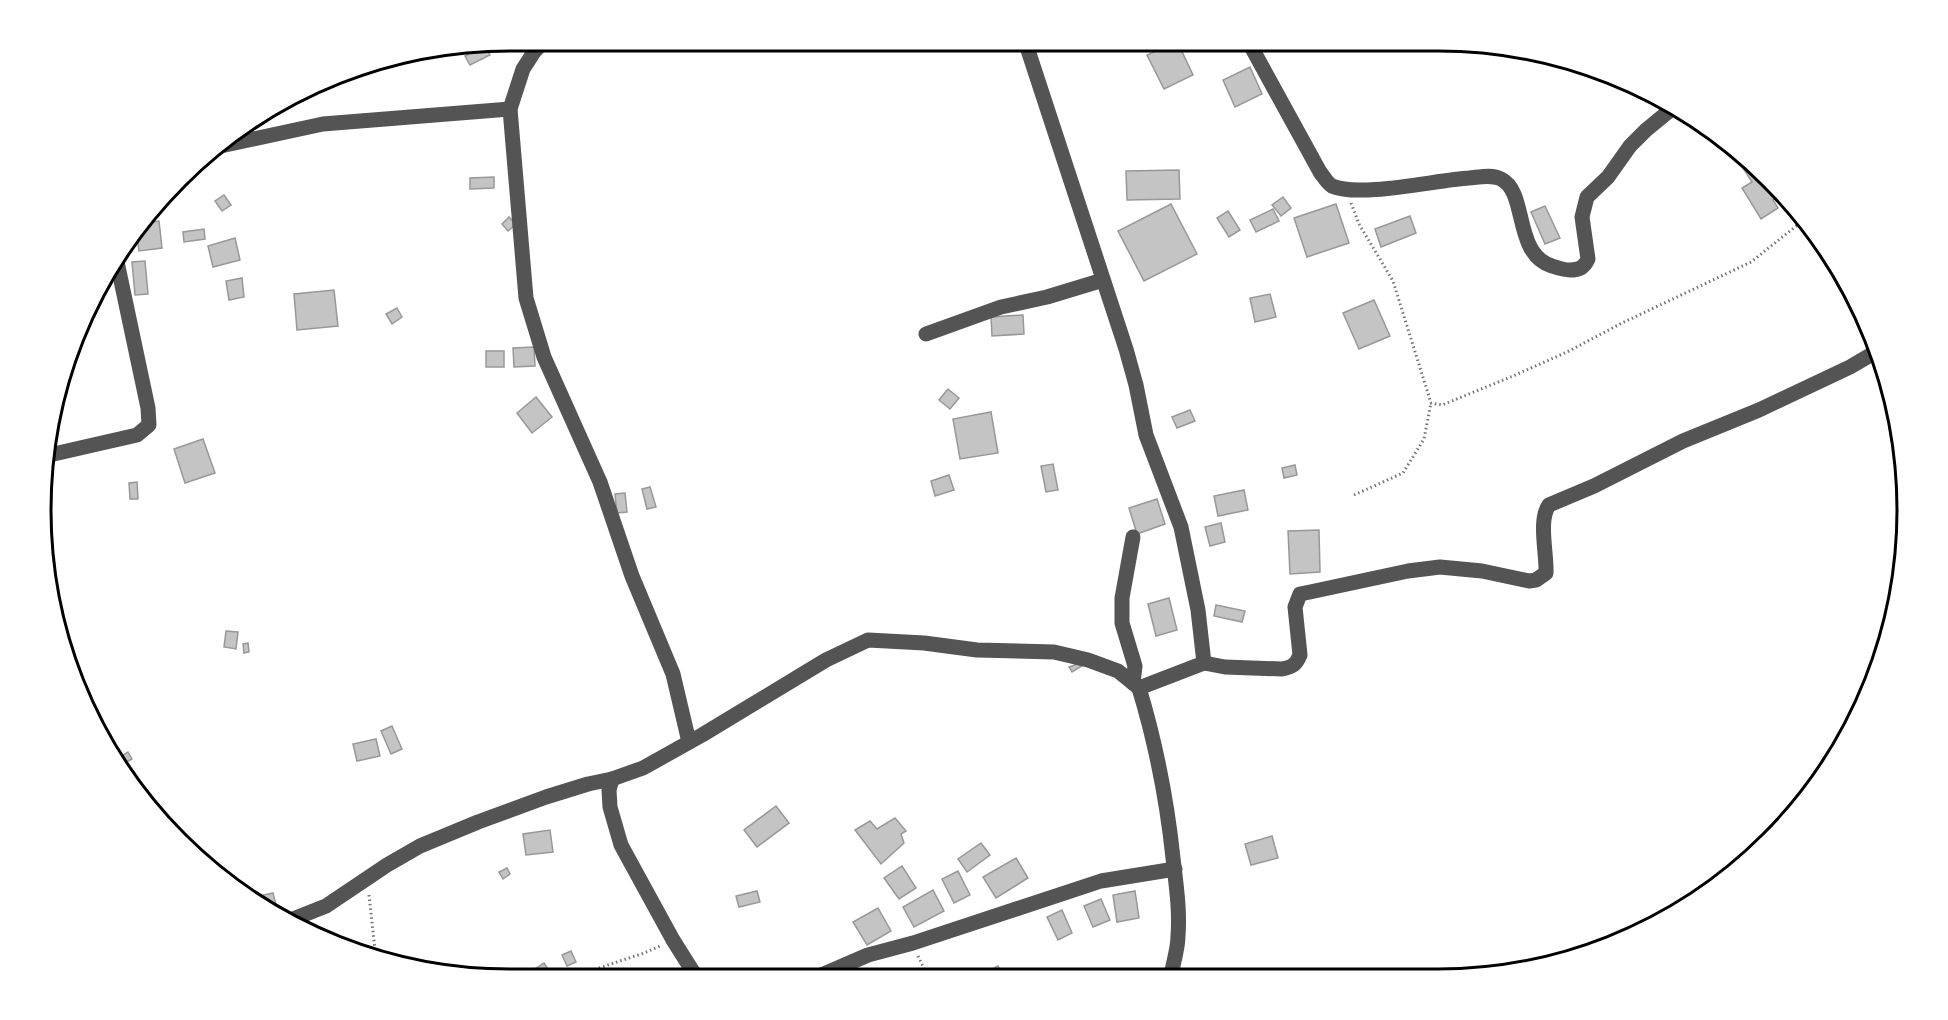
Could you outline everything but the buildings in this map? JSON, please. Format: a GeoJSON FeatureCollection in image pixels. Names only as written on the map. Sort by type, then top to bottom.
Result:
{"type":"FeatureCollection","features":[{"type":"Feature","properties":{"kind":"street"},"geometry":{"type":"LineString","coordinates":[[535,51],[523,69],[510,109],[526,298],[544,357],[600,482],[632,576],[673,674],[689,742]]}},
{"type":"Feature","properties":{"kind":"street"},"geometry":{"type":"LineString","coordinates":[[1028,51],[1076,193],[1133,376],[1146,435],[1181,527],[1198,610],[1204,663]]}},
{"type":"Feature","properties":{"kind":"street"},"geometry":{"type":"LineString","coordinates":[[1253,51],[1329,185],[1347,190],[1462,178],[1492,176],[1503,179],[1510,187],[1528,242],[1535,256],[1543,263],[1565,270],[1578,270],[1585,266],[1588,260],[1582,217],[1587,197],[1608,177],[1629,146],[1668,112]]}},
{"type":"Feature","properties":{"kind":"street"},"geometry":{"type":"LineString","coordinates":[[235,143],[323,124],[510,109]]}},
{"type":"Feature","properties":{"kind":"street"},"geometry":{"type":"LineString","coordinates":[[55,454],[137,435],[149,425],[148,408],[119,269]]}},
{"type":"Feature","properties":{"kind":"street"},"geometry":{"type":"LineString","coordinates":[[926,334],[1001,307],[1047,297],[1102,280]]}},
{"type":"Feature","properties":{"kind":"street"},"geometry":{"type":"LineString","coordinates":[[1136,686],[1204,663],[1225,667],[1282,669],[1291,667],[1298,662],[1300,655],[1295,607],[1300,594],[1408,571],[1440,567],[1529,581],[1536,580],[1546,573],[1545,511],[1549,505],[1594,486],[1683,441],[1759,410],[1870,355]]}},
{"type":"Feature","properties":{"kind":"street"},"geometry":{"type":"LineString","coordinates":[[1133,537],[1122,606],[1122,623],[1135,666],[1136,686],[1157,755],[1170,833],[1179,906],[1178,939],[1172,969]]}},
{"type":"Feature","properties":{"kind":"street"},"geometry":{"type":"LineString","coordinates":[[298,917],[326,906],[420,846],[478,822],[578,787],[612,779],[643,768],[826,660],[868,640],[924,643],[977,651],[1054,652],[1088,660],[1118,671],[1136,686]]}},
{"type":"Feature","properties":{"kind":"street"},"geometry":{"type":"LineString","coordinates":[[612,779],[609,790],[610,807],[621,845],[672,940],[691,969]]}},
{"type":"Feature","properties":{"kind":"street"},"geometry":{"type":"LineString","coordinates":[[837,969],[868,955],[913,943],[1101,881],[1174,869]]}},
{"type":"Feature","properties":{"kind":"path"},"geometry":{"type":"LineString","coordinates":[[1347,190],[1359,224],[1393,281],[1431,403],[1424,439],[1403,473],[1354,495]]}},
{"type":"Feature","properties":{"kind":"path"},"geometry":{"type":"LineString","coordinates":[[1431,403],[1442,405],[1568,352],[1622,323],[1752,262],[1797,225]]}},
{"type":"Feature","properties":{"kind":"path"},"geometry":{"type":"LineString","coordinates":[[367,878],[375,949]]}},
{"type":"Feature","properties":{"kind":"path"},"geometry":{"type":"LineString","coordinates":[[596,969],[644,953],[672,940]]}},
{"type":"Feature","properties":{"kind":"path"},"geometry":{"type":"LineString","coordinates":[[913,943],[924,969]]}}]}
